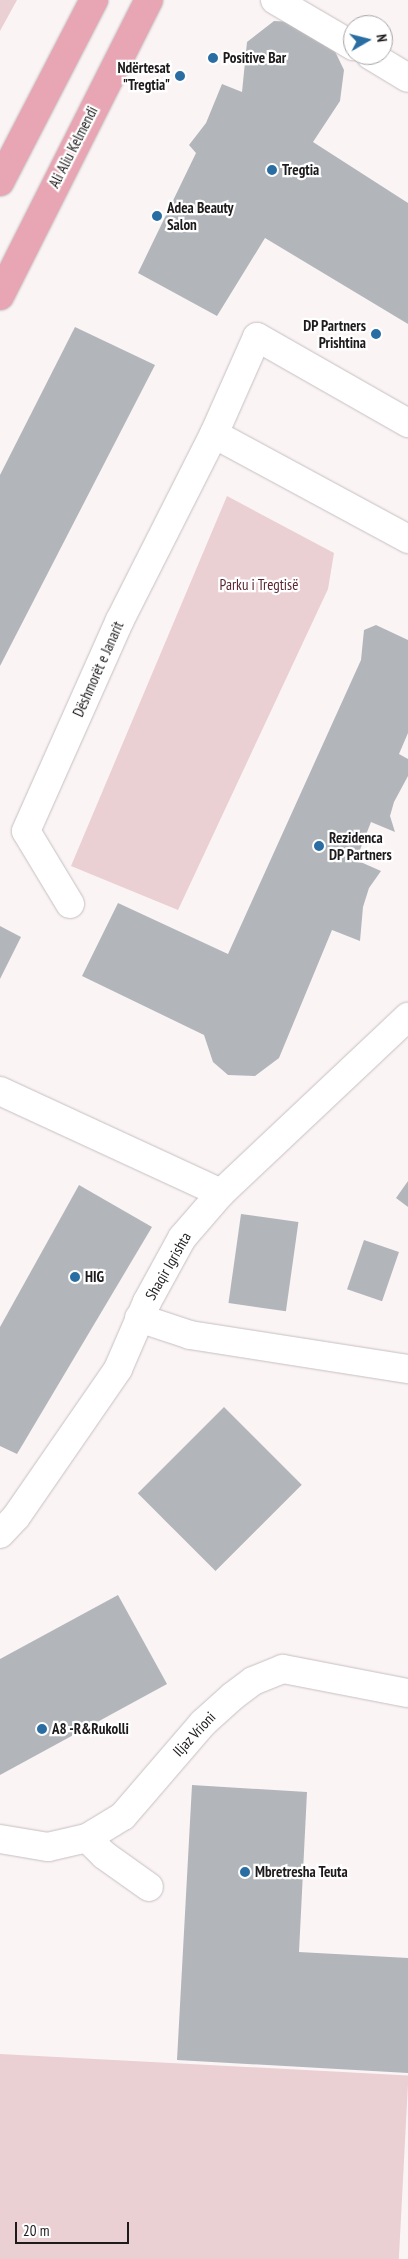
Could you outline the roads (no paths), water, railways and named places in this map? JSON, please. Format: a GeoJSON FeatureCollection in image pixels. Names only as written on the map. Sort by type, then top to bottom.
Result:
{"type":"FeatureCollection","features":[{"type":"Feature","properties":{"kind":"main road"},"geometry":{"type":"LineString","coordinates":[[0,182],[94,0]]}},
{"type":"Feature","properties":{"kind":"main road","name":"Ali Aliu Kelmendi"},"geometry":{"type":"LineString","coordinates":[[0,296],[149,0]]}},
{"type":"Feature","properties":{"kind":"street"},"geometry":{"type":"LineString","coordinates":[[275,0],[343,40]]}},
{"type":"Feature","properties":{"kind":"street"},"geometry":{"type":"LineString","coordinates":[[387,65],[408,78]]}},
{"type":"Feature","properties":{"kind":"street","name":"Dëshmorët e Janarit"},"geometry":{"type":"LineString","coordinates":[[70,904],[26,832],[120,620],[214,434],[258,337],[408,423]]}},
{"type":"Feature","properties":{"kind":"street"},"geometry":{"type":"LineString","coordinates":[[214,434],[408,539]]}},
{"type":"Feature","properties":{"kind":"street","name":"Shaqir Igrishta"},"geometry":{"type":"LineString","coordinates":[[0,1534],[16,1517],[118,1369],[139,1318],[182,1238],[221,1193],[408,1017]]}},
{"type":"Feature","properties":{"kind":"street"},"geometry":{"type":"LineString","coordinates":[[0,1091],[221,1193]]}},
{"type":"Feature","properties":{"kind":"street"},"geometry":{"type":"LineString","coordinates":[[139,1318],[190,1335],[408,1369]]}},
{"type":"Feature","properties":{"kind":"street","name":"Iljaz Vrioni"},"geometry":{"type":"LineString","coordinates":[[0,1839],[48,1847],[87,1838],[122,1816],[203,1722],[253,1681],[282,1669],[408,1693]]}},
{"type":"Feature","properties":{"kind":"street"},"geometry":{"type":"LineString","coordinates":[[87,1838],[104,1855],[149,1887]]}},
{"type":"Feature","properties":{"kind":"place","name":"Positive Bar"},"geometry":{"type":"Point","coordinates":[213,58]}},
{"type":"Feature","properties":{"kind":"place","name":"Ndërtesat \"Tregtia\""},"geometry":{"type":"Point","coordinates":[180,76]}},
{"type":"Feature","properties":{"kind":"place","name":"Tregtia"},"geometry":{"type":"Point","coordinates":[272,170]}},
{"type":"Feature","properties":{"kind":"place","name":"Adea Beauty Salon"},"geometry":{"type":"Point","coordinates":[157,216]}},
{"type":"Feature","properties":{"kind":"place","name":"DP Partners Prishtina"},"geometry":{"type":"Point","coordinates":[376,334]}},
{"type":"Feature","properties":{"kind":"place","name":"Rezidenca DP Partners"},"geometry":{"type":"Point","coordinates":[319,846]}},
{"type":"Feature","properties":{"kind":"place","name":"HIG"},"geometry":{"type":"Point","coordinates":[75,1277]}},
{"type":"Feature","properties":{"kind":"place","name":"A8 -R&Rukolli"},"geometry":{"type":"Point","coordinates":[42,1729]}},
{"type":"Feature","properties":{"kind":"place","name":"Mbretresha Teuta"},"geometry":{"type":"Point","coordinates":[245,1872]}},
{"type":"Feature","properties":{"kind":"park label","name":"Parku i Tregtisë"},"geometry":{"type":"Point","coordinates":[259,585]}}]}
